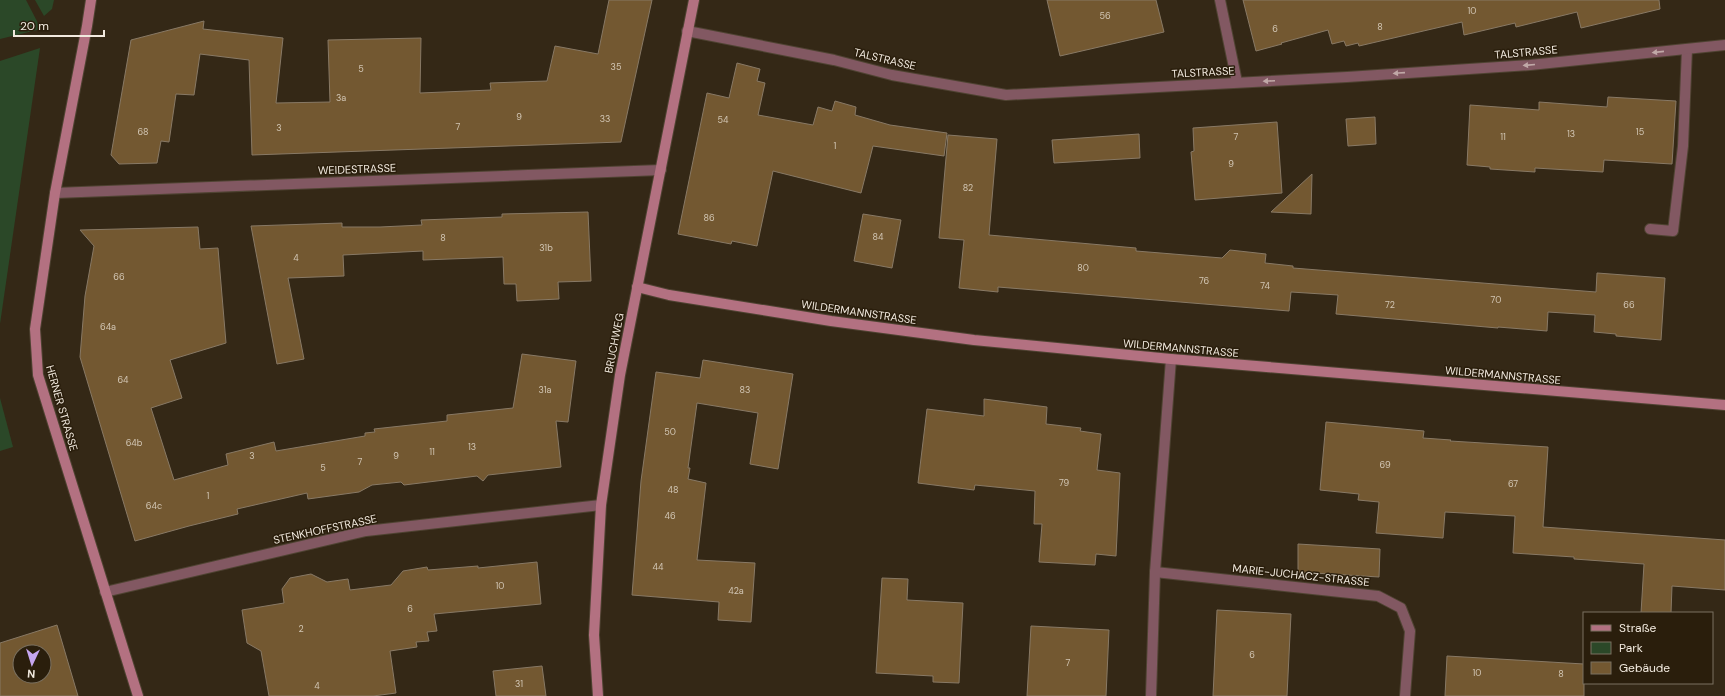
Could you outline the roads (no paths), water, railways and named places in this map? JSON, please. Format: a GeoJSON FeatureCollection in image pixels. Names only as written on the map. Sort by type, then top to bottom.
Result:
{"type":"FeatureCollection","features":[{"type":"Feature","properties":{"kind":"street","name":"HERNER STRASSE"},"geometry":{"type":"LineString","coordinates":[[90,0],[87,26],[55,192],[35,329],[38,375],[104,592],[138,696]]}},
{"type":"Feature","properties":{"kind":"street","name":"BRUCHWEG"},"geometry":{"type":"LineString","coordinates":[[598,696],[594,635],[601,505],[620,375],[694,0]]}},
{"type":"Feature","properties":{"kind":"street"},"geometry":{"type":"LineString","coordinates":[[1220,0],[1237,82]]}},
{"type":"Feature","properties":{"kind":"street","name":"TALSTRASSE"},"geometry":{"type":"LineString","coordinates":[[687,31],[834,60],[892,75],[1006,95],[1347,77],[1530,65],[1725,45]]}},
{"type":"Feature","properties":{"kind":"street"},"geometry":{"type":"LineString","coordinates":[[1650,229],[1673,230],[1683,146],[1687,49]]}},
{"type":"Feature","properties":{"kind":"street","name":"WEIDESTRASSE"},"geometry":{"type":"LineString","coordinates":[[55,192],[661,170]]}},
{"type":"Feature","properties":{"kind":"street","name":"WILDERMANNSTRASSE"},"geometry":{"type":"LineString","coordinates":[[637,287],[669,295],[831,321],[974,340],[1171,359],[1725,405]]}},
{"type":"Feature","properties":{"kind":"street"},"geometry":{"type":"LineString","coordinates":[[1151,696],[1155,572],[1171,359]]}},
{"type":"Feature","properties":{"kind":"street","name":"STENKHOFFSTRASSE"},"geometry":{"type":"LineString","coordinates":[[104,592],[366,531],[601,505]]}},
{"type":"Feature","properties":{"kind":"street","name":"MARIE-JUCHACZ-STRASSE"},"geometry":{"type":"LineString","coordinates":[[1155,572],[1378,596],[1401,608],[1410,632],[1405,696]]}}]}
